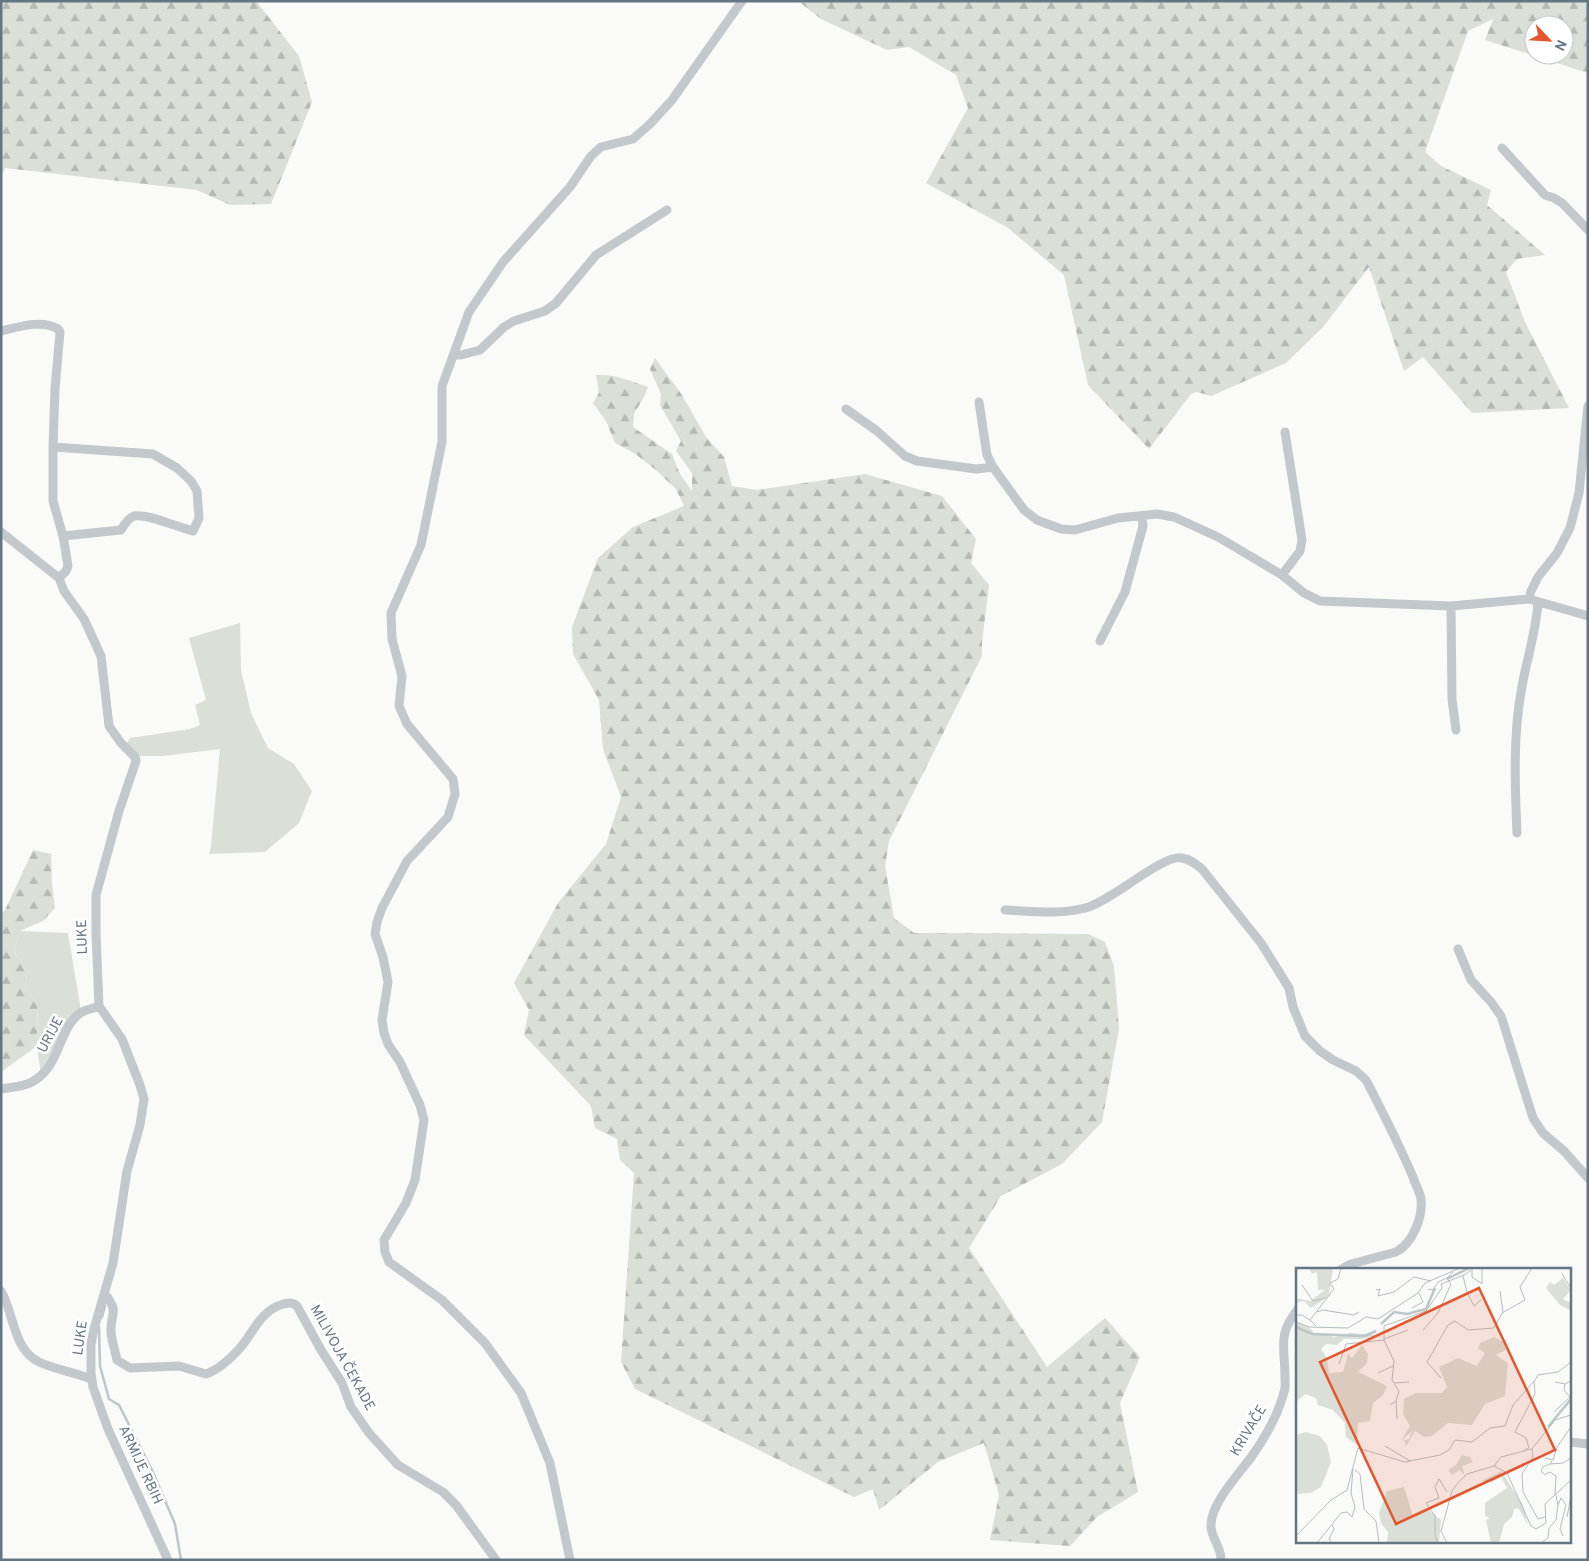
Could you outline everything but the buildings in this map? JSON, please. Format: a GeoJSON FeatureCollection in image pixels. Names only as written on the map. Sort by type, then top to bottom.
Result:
{"type":"FeatureCollection","features":[{"type":"Feature","properties":{"kind":"street"},"geometry":{"type":"LineString","coordinates":[[570,1560],[550,1464],[521,1394],[485,1343],[442,1300],[389,1262],[384,1252],[384,1240],[406,1204],[415,1180],[424,1120],[420,1105],[384,1033],[382,1020],[388,982],[383,957],[375,934],[382,908],[407,861],[448,817],[455,794],[452,779],[407,724],[399,706],[402,676],[392,640],[391,612],[421,545],[442,442],[442,386],[469,312],[503,262],[570,187],[591,156],[601,147],[632,139],[650,124],[672,100],[742,1]]}},
{"type":"Feature","properties":{"kind":"street"},"geometry":{"type":"LineString","coordinates":[[1502,148],[1545,195],[1562,203],[1588,230]]}},
{"type":"Feature","properties":{"kind":"street"},"geometry":{"type":"LineString","coordinates":[[453,355],[461,356],[480,350],[490,339],[509,324],[545,311],[556,303],[596,255],[668,210]]}},
{"type":"Feature","properties":{"kind":"street"},"geometry":{"type":"LineString","coordinates":[[1,331],[27,325],[49,326],[58,329],[60,332],[55,389],[52,502],[63,536],[68,566],[59,578]]}},
{"type":"Feature","properties":{"kind":"street"},"geometry":{"type":"LineString","coordinates":[[979,402],[987,455],[993,468],[1024,510],[1037,520],[1061,529],[1075,530],[1118,518],[1157,514],[1174,517],[1196,526],[1282,574],[1304,593],[1320,601],[1451,606],[1529,599],[1588,616]]}},
{"type":"Feature","properties":{"kind":"street"},"geometry":{"type":"LineString","coordinates":[[1529,599],[1538,578],[1558,553],[1570,528],[1579,493],[1588,406]]}},
{"type":"Feature","properties":{"kind":"street"},"geometry":{"type":"LineString","coordinates":[[846,409],[905,456],[917,461],[943,465],[993,468]]}},
{"type":"Feature","properties":{"kind":"street"},"geometry":{"type":"LineString","coordinates":[[1282,574],[1300,551],[1302,540],[1285,432]]}},
{"type":"Feature","properties":{"kind":"street"},"geometry":{"type":"LineString","coordinates":[[53,447],[153,454],[177,468],[191,481],[197,492],[199,518],[192,531],[159,520],[135,516],[128,519],[121,530],[63,536]]}},
{"type":"Feature","properties":{"kind":"street"},"geometry":{"type":"LineString","coordinates":[[1100,641],[1125,592],[1143,526],[1142,516]]}},
{"type":"Feature","properties":{"kind":"street","name":"LUKE"},"geometry":{"type":"LineString","coordinates":[[1,532],[59,578],[64,591],[84,619],[101,656],[109,726],[121,743],[135,757],[136,761],[119,811],[96,895],[99,1006],[122,1039],[144,1099],[140,1125],[128,1171],[113,1263],[91,1344],[92,1380]]}},
{"type":"Feature","properties":{"kind":"street"},"geometry":{"type":"LineString","coordinates":[[1517,833],[1515,777],[1519,710],[1521,692],[1537,619],[1538,602]]}},
{"type":"Feature","properties":{"kind":"street"},"geometry":{"type":"LineString","coordinates":[[1451,606],[1452,699],[1456,730]]}},
{"type":"Feature","properties":{"kind":"street"},"geometry":{"type":"LineString","coordinates":[[1005,910],[1050,912],[1087,908],[1120,891],[1170,859],[1181,857],[1192,861],[1202,869],[1261,943],[1289,988],[1293,1007],[1305,1036],[1320,1051],[1333,1060],[1356,1071],[1366,1080],[1408,1166],[1421,1198],[1419,1219],[1409,1242],[1403,1249],[1351,1264],[1344,1268]]}},
{"type":"Feature","properties":{"kind":"street"},"geometry":{"type":"LineString","coordinates":[[1458,949],[1471,980],[1501,1016],[1533,1118],[1543,1133],[1564,1151],[1588,1178]]}},
{"type":"Feature","properties":{"kind":"street","name":"URIJE"},"geometry":{"type":"LineString","coordinates":[[1,1089],[20,1086],[35,1081],[41,1076],[51,1064],[69,1027],[77,1017],[84,1011],[99,1006]]}},
{"type":"Feature","properties":{"kind":"street"},"geometry":{"type":"LineString","coordinates":[[1,1291],[7,1302],[22,1348],[29,1357],[40,1363],[92,1380]]}},
{"type":"Feature","properties":{"kind":"street","name":"MILIVOJA ČEKADE"},"geometry":{"type":"LineString","coordinates":[[105,1294],[112,1302],[114,1312],[111,1330],[117,1360],[130,1368],[179,1366],[206,1374],[224,1363],[240,1348],[267,1311],[288,1303],[298,1306],[321,1350],[342,1383],[351,1407],[369,1433],[398,1465],[443,1492],[456,1505],[496,1560]]}},
{"type":"Feature","properties":{"kind":"street","name":"KRIVAČE"},"geometry":{"type":"LineString","coordinates":[[1221,1560],[1210,1525],[1213,1514],[1222,1496],[1268,1432],[1277,1415],[1285,1390],[1284,1332],[1296,1312]]}},
{"type":"Feature","properties":{"kind":"street","name":"ARMIJE RBIH"},"geometry":{"type":"LineString","coordinates":[[92,1380],[98,1405],[168,1560]]}},
{"type":"Feature","properties":{"kind":"street"},"geometry":{"type":"LineString","coordinates":[[1572,1442],[1588,1444]]}},
{"type":"Feature","properties":{"kind":"green space"},"geometry":{"type":"Polygon","coordinates":[[[1,1],[256,1],[299,56],[312,102],[271,204],[230,205],[197,190],[5,168],[1,177],[1,1]]]}},
{"type":"Feature","properties":{"kind":"green space"},"geometry":{"type":"Polygon","coordinates":[[[798,1],[1588,1],[1588,73],[1563,65],[1574,65],[1574,15],[1524,15],[1524,52],[1485,40],[1493,19],[1468,31],[1425,152],[1441,166],[1491,190],[1487,205],[1545,255],[1517,259],[1506,272],[1525,322],[1569,408],[1472,413],[1423,357],[1404,371],[1369,267],[1323,327],[1286,363],[1211,396],[1197,392],[1191,394],[1149,449],[1088,385],[1064,275],[1008,228],[926,183],[968,108],[956,75],[909,47],[887,50],[821,19],[798,1]]]}},
{"type":"Feature","properties":{"kind":"green space"},"geometry":{"type":"Polygon","coordinates":[[[655,358],[682,395],[706,437],[724,457],[732,486],[757,490],[865,474],[942,496],[976,539],[971,563],[989,585],[982,656],[889,841],[885,866],[894,918],[914,933],[1088,934],[1105,942],[1114,966],[1119,1029],[1102,1122],[1062,1164],[1001,1196],[969,1248],[1047,1367],[1105,1318],[1140,1357],[1120,1403],[1138,1492],[1097,1517],[1070,1546],[990,1540],[999,1495],[984,1443],[938,1462],[879,1510],[873,1489],[854,1497],[635,1389],[621,1362],[634,1173],[620,1160],[617,1139],[595,1128],[591,1106],[524,1035],[529,1010],[514,983],[558,903],[606,844],[621,797],[603,749],[599,700],[573,654],[572,627],[598,558],[633,527],[684,506],[676,489],[656,470],[634,453],[615,443],[606,421],[593,403],[599,393],[596,375],[617,377],[648,387],[634,414],[633,427],[672,454],[680,474],[692,491],[692,473],[676,451],[681,441],[660,405],[661,394],[650,369],[655,358]]]}},
{"type":"Feature","properties":{"kind":"green space"},"geometry":{"type":"Polygon","coordinates":[[[240,623],[241,670],[251,713],[268,748],[294,764],[312,791],[299,823],[265,852],[209,854],[220,749],[163,756],[140,756],[127,743],[130,738],[190,729],[200,725],[195,705],[206,700],[189,638],[240,623]]]}},
{"type":"Feature","properties":{"kind":"green space"},"geometry":{"type":"Polygon","coordinates":[[[33,850],[51,854],[55,908],[43,921],[20,931],[14,950],[27,973],[25,988],[38,1004],[37,1046],[1,1072],[1,914],[5,910],[33,850]]]}},
{"type":"Feature","properties":{"kind":"green space"},"geometry":{"type":"Polygon","coordinates":[[[20,931],[68,933],[81,1011],[41,1076],[37,1046],[38,1004],[25,988],[27,973],[14,950],[20,931]]]}},
{"type":"Feature","properties":{"kind":"waterway"},"geometry":{"type":"LineString","coordinates":[[102,1317],[105,1306]]}},
{"type":"Feature","properties":{"kind":"waterway"},"geometry":{"type":"LineString","coordinates":[[99,1327],[100,1366],[109,1399],[119,1405],[152,1470],[175,1524],[181,1560]]}}]}
